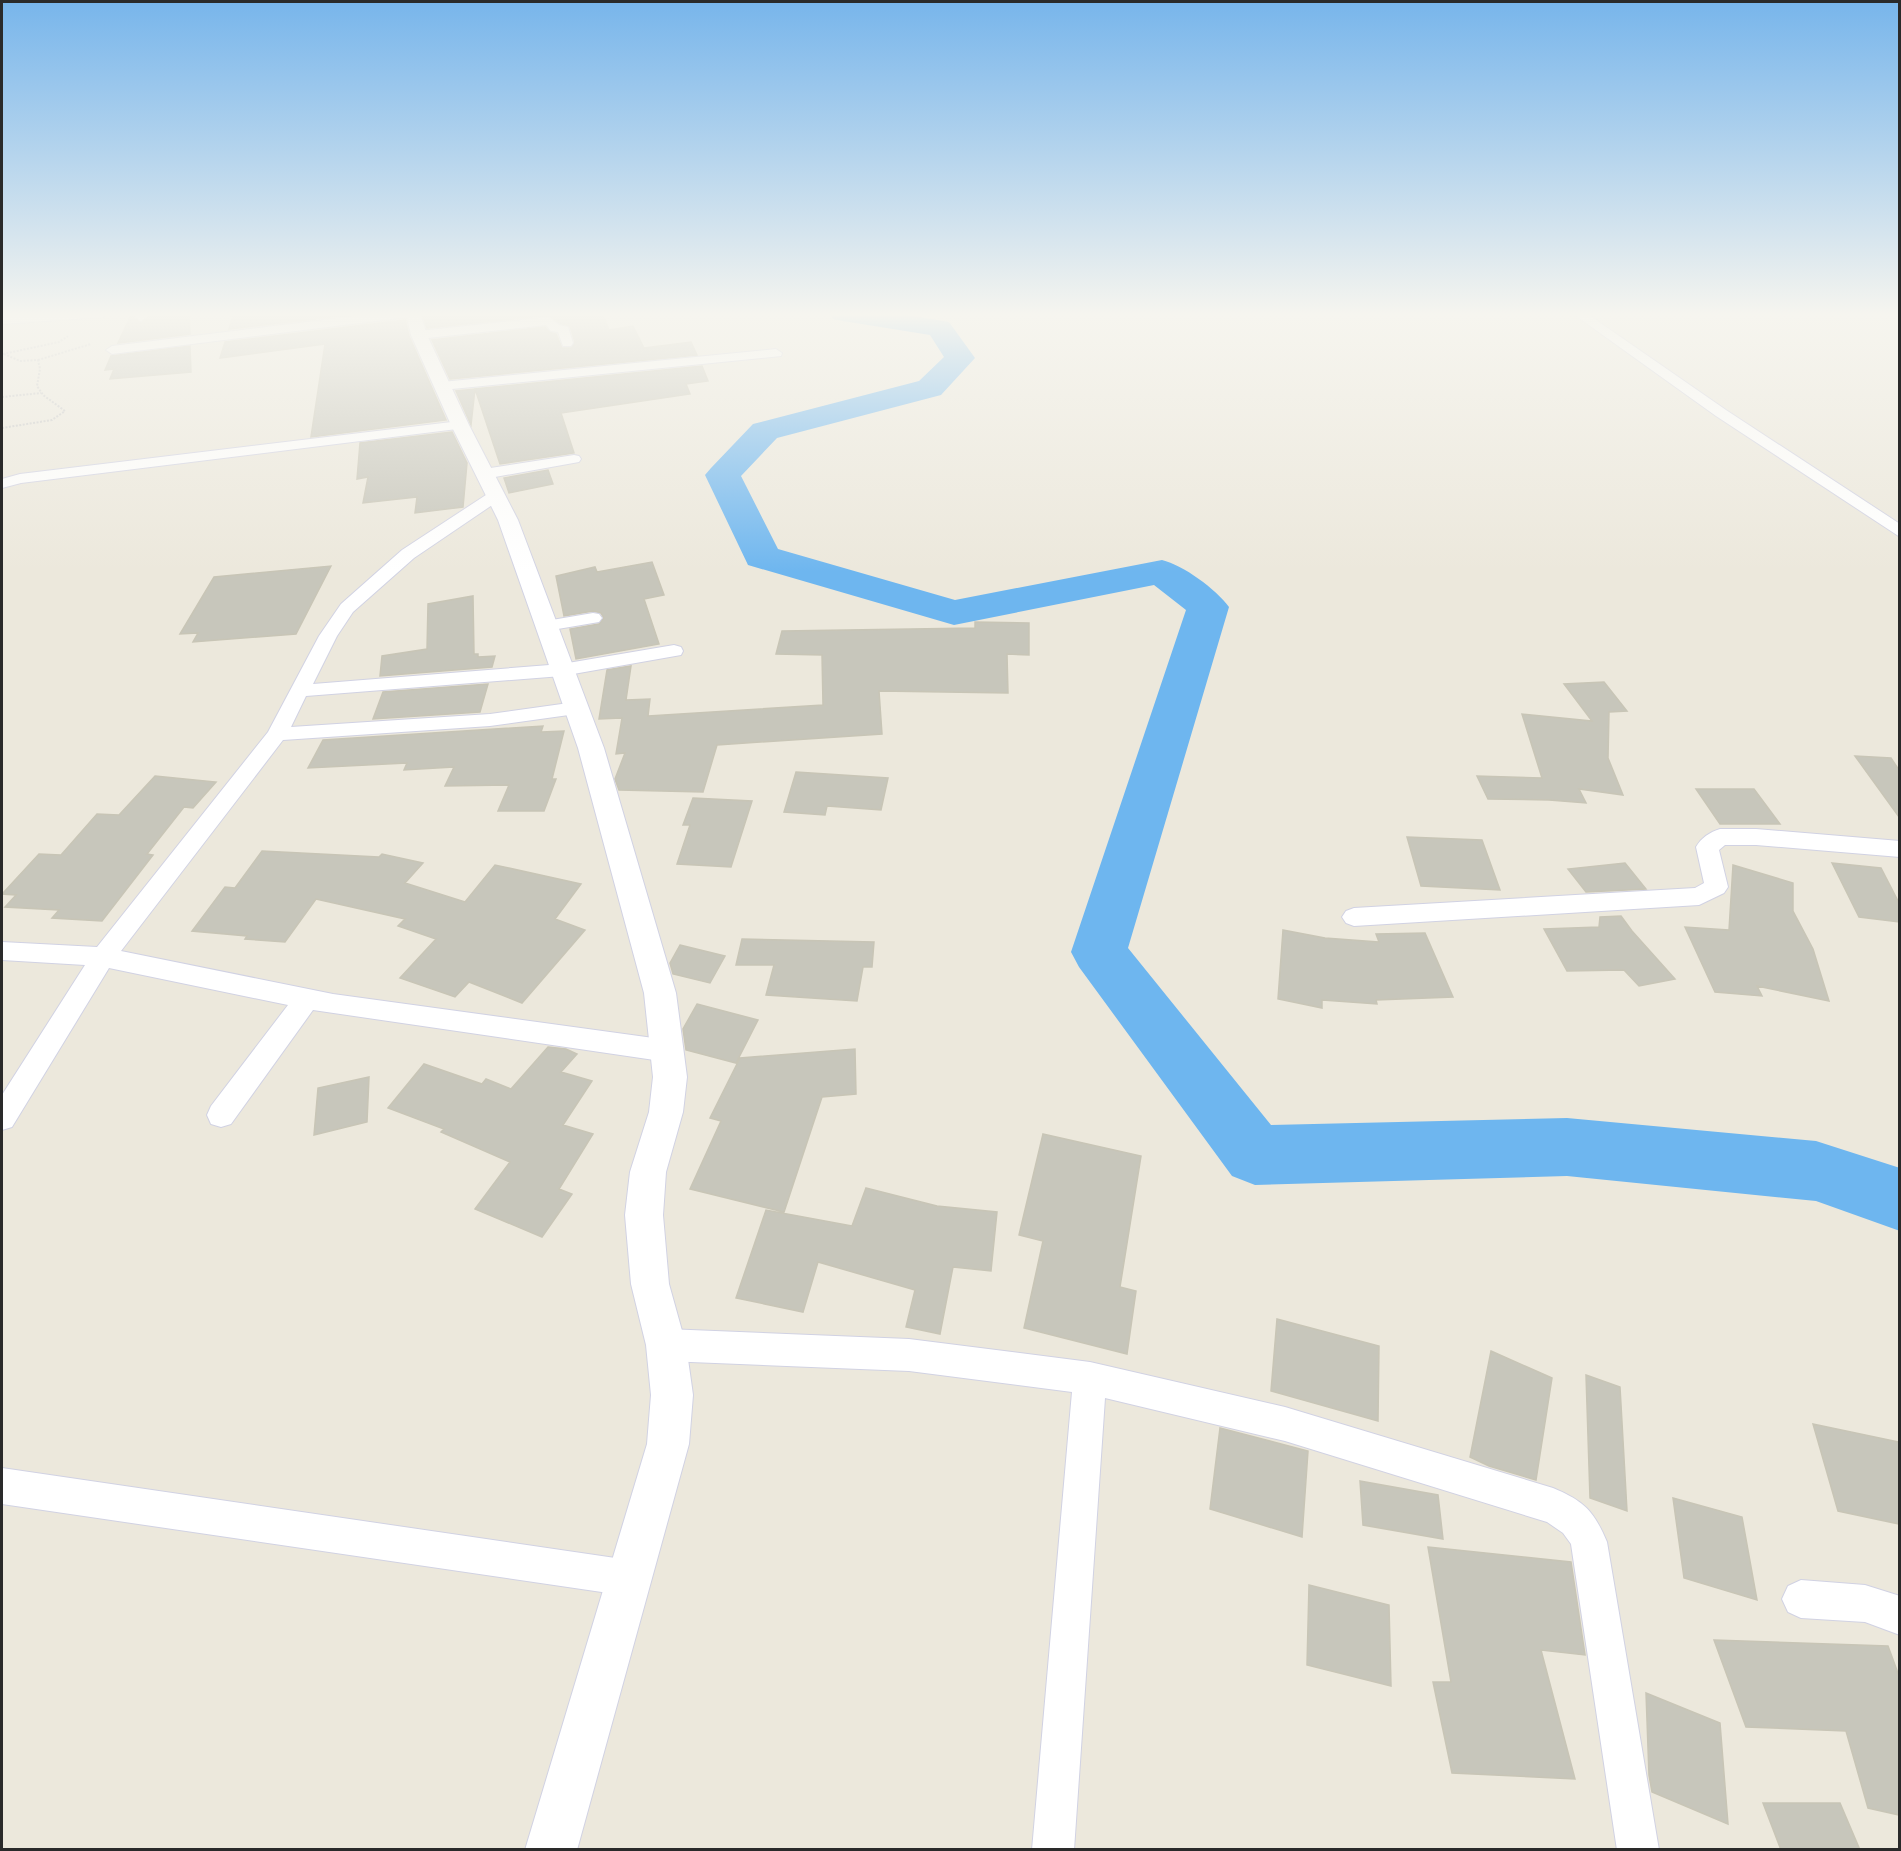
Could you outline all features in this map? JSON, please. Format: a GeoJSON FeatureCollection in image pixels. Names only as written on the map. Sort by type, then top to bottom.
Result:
{"type":"FeatureCollection","features":[{"type":"Feature","properties":{"kind":"street"},"geometry":{"type":"LineString","coordinates":[[448,399],[508,520],[591,748],[660,993],[670,1077],[666,1112],[648,1172],[644,1215],[650,1284],[666,1346],[672,1395],[668,1444],[551,1850]]}},
{"type":"Feature","properties":{"kind":"street"},"geometry":{"type":"LineString","coordinates":[[1702,399],[1899,532]]}},
{"type":"Feature","properties":{"kind":"street"},"geometry":{"type":"LineString","coordinates":[[2,484],[20,479],[460,425]]}},
{"type":"Feature","properties":{"kind":"street"},"geometry":{"type":"LineString","coordinates":[[2,1118],[103,957],[277,734],[328,636],[347,608],[490,485],[574,459]]}},
{"type":"Feature","properties":{"kind":"street"},"geometry":{"type":"LineString","coordinates":[[546,626],[593,618]]}},
{"type":"Feature","properties":{"kind":"street"},"geometry":{"type":"LineString","coordinates":[[299,692],[562,669],[674,651]]}},
{"type":"Feature","properties":{"kind":"street"},"geometry":{"type":"LineString","coordinates":[[277,734],[490,720],[576,708]]}},
{"type":"Feature","properties":{"kind":"street"},"geometry":{"type":"LineString","coordinates":[[1354,917],[1698,896],[1716,888],[1707,847],[1720,837],[1756,837],[1899,849]]}},
{"type":"Feature","properties":{"kind":"street"},"geometry":{"type":"LineString","coordinates":[[2,951],[103,957],[307,999],[668,1051]]}},
{"type":"Feature","properties":{"kind":"street"},"geometry":{"type":"LineString","coordinates":[[221,1115],[307,999]]}},
{"type":"Feature","properties":{"kind":"street"},"geometry":{"type":"LineString","coordinates":[[666,1346],[909,1355],[1090,1378],[1285,1424],[1553,1506],[1578,1522],[1589,1542],[1638,1850]]}},
{"type":"Feature","properties":{"kind":"street"},"geometry":{"type":"LineString","coordinates":[[1053,1850],[1090,1378]]}},
{"type":"Feature","properties":{"kind":"street"},"geometry":{"type":"LineString","coordinates":[[2,1486],[629,1578]]}},
{"type":"Feature","properties":{"kind":"street"},"geometry":{"type":"LineString","coordinates":[[1801,1599],[1888,1608],[1899,1616]]}},
{"type":"Feature","properties":{"kind":"path"},"geometry":{"type":"LineString","coordinates":[[2,428],[59,417],[65,411],[50,399]]}},
{"type":"Feature","properties":{"kind":"building"},"geometry":{"type":"Polygon","coordinates":[[[317,399],[437,399],[446,420],[311,437],[317,399]]]}},
{"type":"Feature","properties":{"kind":"building"},"geometry":{"type":"Polygon","coordinates":[[[460,399],[474,399],[471,425],[460,399]]]}},
{"type":"Feature","properties":{"kind":"building"},"geometry":{"type":"Polygon","coordinates":[[[478,399],[653,399],[561,413],[574,453],[500,464],[478,399]]]}},
{"type":"Feature","properties":{"kind":"building"},"geometry":{"type":"Polygon","coordinates":[[[452,432],[467,463],[463,507],[415,513],[417,497],[363,503],[368,477],[357,479],[360,443],[452,432]]]}},
{"type":"Feature","properties":{"kind":"building"},"geometry":{"type":"Polygon","coordinates":[[[548,470],[553,484],[509,493],[504,478],[548,470]]]}},
{"type":"Feature","properties":{"kind":"building"},"geometry":{"type":"Polygon","coordinates":[[[652,562],[664,595],[644,599],[659,644],[576,659],[570,629],[599,624],[604,618],[601,613],[593,611],[564,616],[556,576],[595,567],[597,572],[652,562]]]}},
{"type":"Feature","properties":{"kind":"building"},"geometry":{"type":"Polygon","coordinates":[[[331,566],[296,634],[193,642],[198,633],[180,634],[214,577],[331,566]]]}},
{"type":"Feature","properties":{"kind":"building"},"geometry":{"type":"Polygon","coordinates":[[[473,596],[474,654],[478,654],[478,657],[495,656],[492,667],[380,676],[382,656],[427,649],[428,604],[473,596]]]}},
{"type":"Feature","properties":{"kind":"building"},"geometry":{"type":"Polygon","coordinates":[[[975,622],[1029,623],[1029,655],[1007,654],[1008,693],[879,691],[882,734],[717,745],[703,792],[619,790],[615,779],[625,753],[616,754],[622,718],[599,719],[607,670],[631,666],[626,700],[650,699],[648,716],[823,705],[822,655],[776,654],[782,631],[975,628],[975,622]]]}},
{"type":"Feature","properties":{"kind":"building"},"geometry":{"type":"Polygon","coordinates":[[[1604,682],[1627,711],[1609,712],[1608,758],[1623,795],[1579,789],[1586,803],[1488,799],[1477,776],[1542,778],[1522,714],[1592,721],[1564,684],[1604,682]]]}},
{"type":"Feature","properties":{"kind":"building"},"geometry":{"type":"Polygon","coordinates":[[[488,684],[480,712],[373,719],[383,692],[488,684]]]}},
{"type":"Feature","properties":{"kind":"building"},"geometry":{"type":"Polygon","coordinates":[[[543,726],[541,732],[564,731],[552,779],[556,779],[544,811],[498,811],[509,785],[445,786],[454,767],[404,770],[407,763],[308,768],[323,740],[543,726]]]}},
{"type":"Feature","properties":{"kind":"building"},"geometry":{"type":"Polygon","coordinates":[[[1855,756],[1891,758],[1899,770],[1899,817],[1855,756]]]}},
{"type":"Feature","properties":{"kind":"building"},"geometry":{"type":"Polygon","coordinates":[[[796,772],[888,778],[881,810],[827,806],[825,815],[784,812],[796,772]]]}},
{"type":"Feature","properties":{"kind":"building"},"geometry":{"type":"Polygon","coordinates":[[[155,776],[216,782],[193,808],[184,807],[147,854],[153,855],[102,921],[52,918],[59,910],[5,907],[16,895],[2,894],[39,854],[61,855],[97,814],[119,815],[155,776]]]}},
{"type":"Feature","properties":{"kind":"building"},"geometry":{"type":"Polygon","coordinates":[[[1696,789],[1754,789],[1780,824],[1720,824],[1696,789]]]}},
{"type":"Feature","properties":{"kind":"building"},"geometry":{"type":"Polygon","coordinates":[[[693,798],[752,801],[731,867],[677,864],[690,825],[683,825],[693,798]]]}},
{"type":"Feature","properties":{"kind":"building"},"geometry":{"type":"Polygon","coordinates":[[[1407,837],[1482,840],[1500,890],[1421,886],[1407,837]]]}},
{"type":"Feature","properties":{"kind":"building"},"geometry":{"type":"Polygon","coordinates":[[[262,851],[379,857],[382,854],[423,863],[405,883],[465,902],[495,865],[581,884],[555,919],[585,930],[522,1003],[469,982],[455,997],[400,978],[436,939],[398,926],[405,919],[316,899],[285,942],[192,931],[225,887],[235,888],[262,851]]]}},
{"type":"Feature","properties":{"kind":"building"},"geometry":{"type":"Polygon","coordinates":[[[1625,863],[1646,889],[1586,892],[1568,869],[1625,863]]]}},
{"type":"Feature","properties":{"kind":"building"},"geometry":{"type":"Polygon","coordinates":[[[1832,863],[1881,868],[1899,903],[1899,922],[1859,917],[1832,863]]]}},
{"type":"Feature","properties":{"kind":"building"},"geometry":{"type":"Polygon","coordinates":[[[1733,865],[1793,883],[1793,911],[1813,949],[1829,1001],[1757,986],[1762,996],[1715,992],[1685,927],[1729,930],[1733,865]]]}},
{"type":"Feature","properties":{"kind":"building"},"geometry":{"type":"Polygon","coordinates":[[[1621,916],[1675,979],[1639,986],[1624,970],[1567,971],[1544,929],[1599,927],[1600,917],[1621,916]]]}},
{"type":"Feature","properties":{"kind":"building"},"geometry":{"type":"Polygon","coordinates":[[[1283,930],[1325,938],[1379,942],[1376,934],[1425,933],[1453,997],[1376,1000],[1377,1004],[1322,1000],[1322,1008],[1278,999],[1283,930]]]}},
{"type":"Feature","properties":{"kind":"building"},"geometry":{"type":"Polygon","coordinates":[[[742,939],[874,942],[872,967],[863,967],[857,1001],[766,995],[774,965],[736,965],[742,939]]]}},
{"type":"Feature","properties":{"kind":"building"},"geometry":{"type":"Polygon","coordinates":[[[680,945],[725,956],[710,983],[673,974],[670,963],[680,945]]]}},
{"type":"Feature","properties":{"kind":"building"},"geometry":{"type":"Polygon","coordinates":[[[697,1004],[758,1020],[736,1063],[686,1050],[683,1029],[697,1004]]]}},
{"type":"Feature","properties":{"kind":"building"},"geometry":{"type":"Polygon","coordinates":[[[548,1047],[566,1049],[577,1054],[561,1072],[592,1081],[563,1125],[593,1134],[559,1189],[572,1194],[542,1237],[475,1209],[510,1162],[441,1132],[444,1129],[388,1108],[424,1064],[482,1084],[486,1079],[511,1089],[548,1047]]]}},
{"type":"Feature","properties":{"kind":"building"},"geometry":{"type":"Polygon","coordinates":[[[855,1049],[856,1094],[822,1097],[784,1212],[690,1189],[721,1121],[710,1118],[740,1058],[855,1049]]]}},
{"type":"Feature","properties":{"kind":"building"},"geometry":{"type":"Polygon","coordinates":[[[369,1077],[367,1122],[314,1135],[318,1088],[369,1077]]]}},
{"type":"Feature","properties":{"kind":"building"},"geometry":{"type":"Polygon","coordinates":[[[1043,1134],[1141,1156],[1120,1287],[1136,1291],[1127,1354],[1024,1328],[1043,1241],[1019,1235],[1043,1134]]]}},
{"type":"Feature","properties":{"kind":"building"},"geometry":{"type":"Polygon","coordinates":[[[866,1188],[937,1206],[997,1212],[991,1271],[953,1267],[940,1334],[906,1327],[915,1290],[818,1262],[803,1312],[736,1298],[766,1210],[852,1226],[866,1188]]]}},
{"type":"Feature","properties":{"kind":"building"},"geometry":{"type":"Polygon","coordinates":[[[1277,1319],[1379,1346],[1378,1421],[1271,1391],[1277,1319]]]}},
{"type":"Feature","properties":{"kind":"building"},"geometry":{"type":"Polygon","coordinates":[[[1491,1351],[1552,1378],[1536,1480],[1489,1466],[1470,1457],[1491,1351]]]}},
{"type":"Feature","properties":{"kind":"building"},"geometry":{"type":"Polygon","coordinates":[[[1586,1375],[1620,1387],[1627,1511],[1590,1498],[1586,1375]]]}},
{"type":"Feature","properties":{"kind":"building"},"geometry":{"type":"Polygon","coordinates":[[[1813,1424],[1899,1442],[1899,1524],[1838,1511],[1813,1424]]]}},
{"type":"Feature","properties":{"kind":"building"},"geometry":{"type":"Polygon","coordinates":[[[1220,1428],[1308,1451],[1302,1537],[1210,1509],[1220,1428]]]}},
{"type":"Feature","properties":{"kind":"building"},"geometry":{"type":"Polygon","coordinates":[[[1360,1481],[1438,1495],[1443,1539],[1363,1525],[1360,1481]]]}},
{"type":"Feature","properties":{"kind":"building"},"geometry":{"type":"Polygon","coordinates":[[[1673,1498],[1742,1517],[1757,1600],[1684,1578],[1673,1498]]]}},
{"type":"Feature","properties":{"kind":"building"},"geometry":{"type":"Polygon","coordinates":[[[1428,1547],[1571,1562],[1585,1655],[1541,1650],[1575,1779],[1452,1773],[1433,1682],[1451,1682],[1428,1547]]]}},
{"type":"Feature","properties":{"kind":"building"},"geometry":{"type":"Polygon","coordinates":[[[1309,1585],[1389,1605],[1391,1686],[1307,1665],[1309,1585]]]}},
{"type":"Feature","properties":{"kind":"building"},"geometry":{"type":"Polygon","coordinates":[[[1714,1640],[1888,1646],[1899,1676],[1899,1815],[1868,1808],[1846,1731],[1746,1727],[1714,1640]]]}},
{"type":"Feature","properties":{"kind":"building"},"geometry":{"type":"Polygon","coordinates":[[[1646,1693],[1720,1723],[1728,1824],[1652,1792],[1649,1775],[1646,1693]]]}},
{"type":"Feature","properties":{"kind":"building"},"geometry":{"type":"Polygon","coordinates":[[[1763,1803],[1840,1803],[1860,1850],[1781,1850],[1763,1803]]]}},
{"type":"Feature","properties":{"kind":"waterway"},"geometry":{"type":"LineString","coordinates":[[886,399],[765,431],[723,475],[762,557],[954,613],[1162,572],[1208,607],[1099,952],[1255,1155],[1567,1147],[1816,1171],[1900,1200]]}}]}
